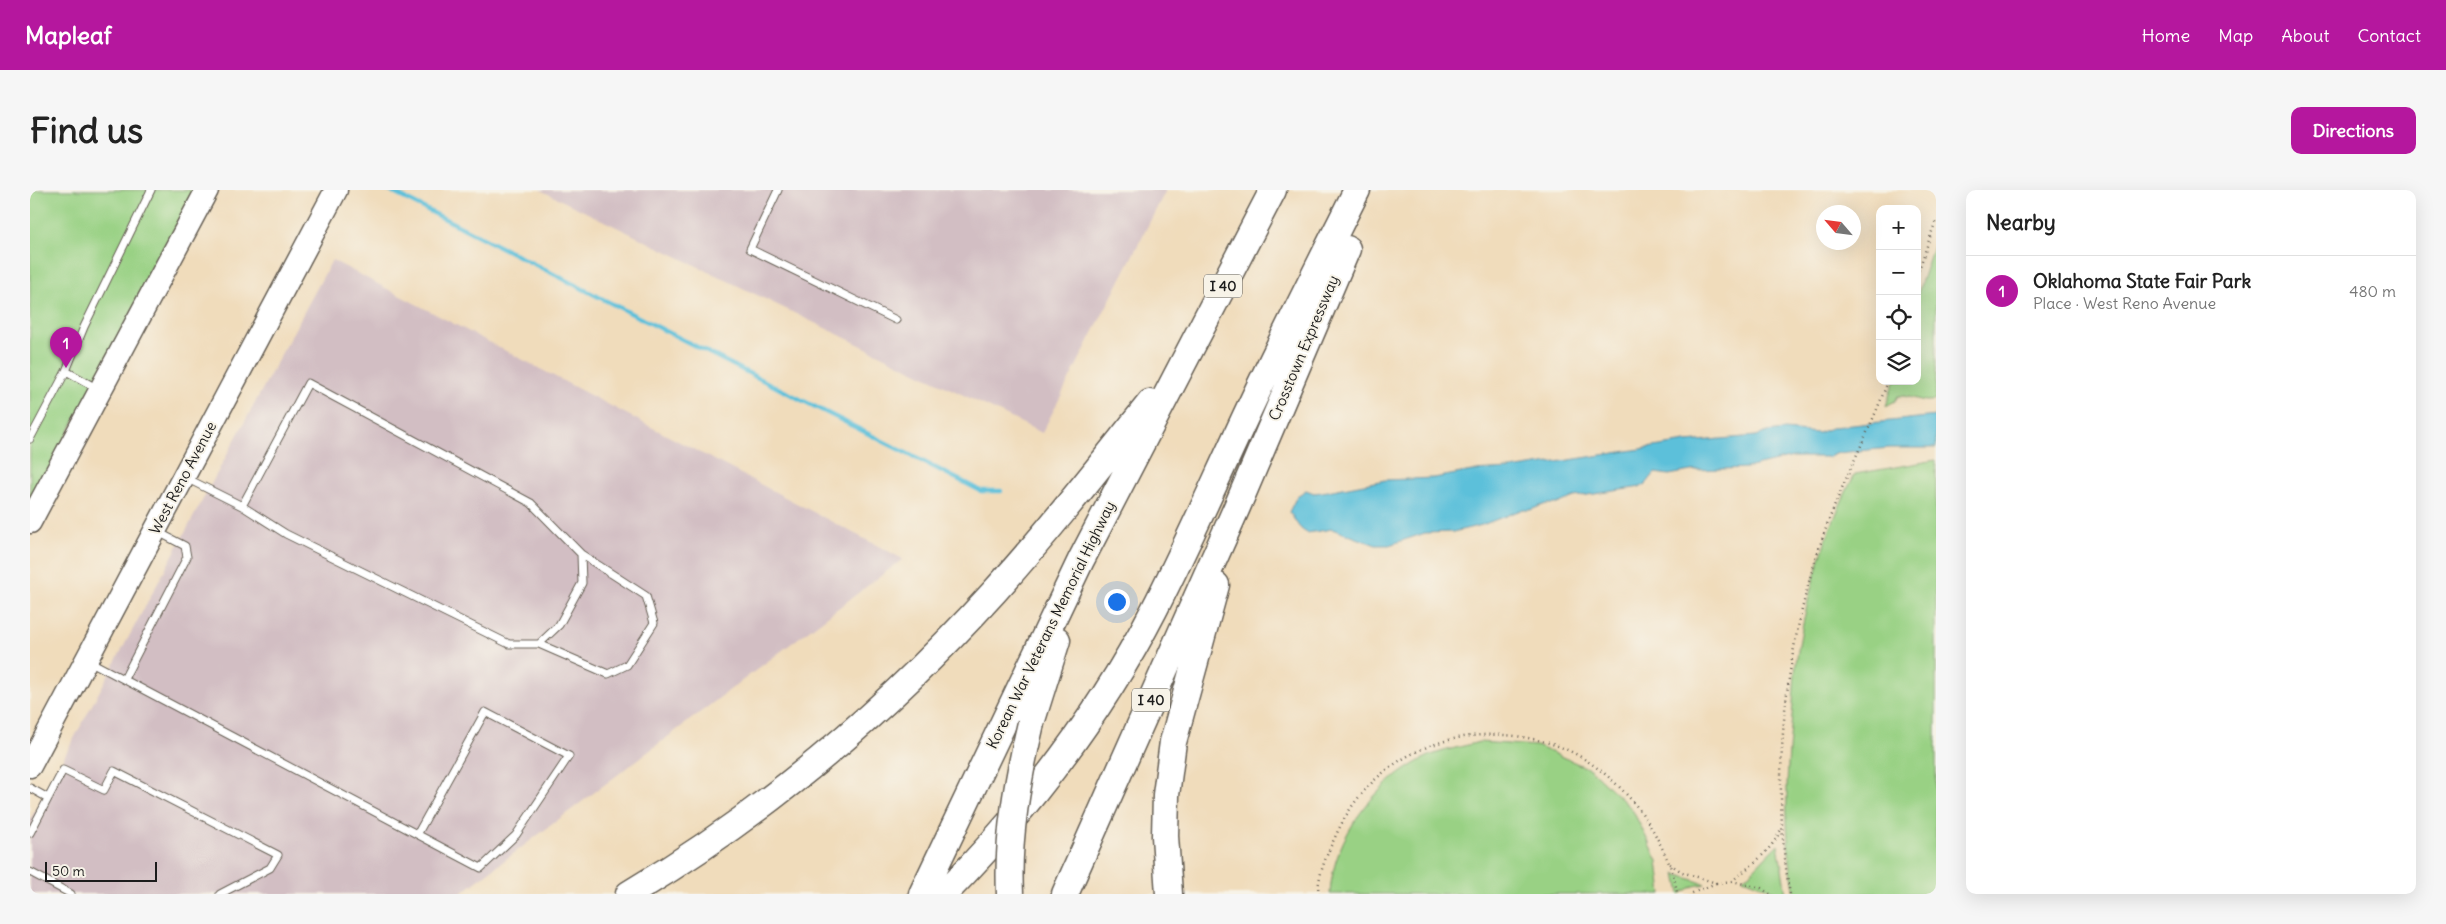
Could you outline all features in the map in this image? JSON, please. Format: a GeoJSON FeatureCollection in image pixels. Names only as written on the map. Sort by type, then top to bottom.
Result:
{"type":"FeatureCollection","features":[{"type":"Feature","properties":{"kind":"highway","name":"I 40"},"geometry":{"type":"LineString","coordinates":[[1185,359],[1273,190]]}},
{"type":"Feature","properties":{"kind":"highway"},"geometry":{"type":"LineString","coordinates":[[944,894],[1006,830],[1030,800],[1075,739],[1120,669],[1154,611],[1258,390],[1357,190]]}},
{"type":"Feature","properties":{"kind":"highway","name":"Crosstown Expressway"},"geometry":{"type":"LineString","coordinates":[[1237,507],[1373,190]]}},
{"type":"Feature","properties":{"kind":"highway","name":"Korean War Veterans Memorial Highway"},"geometry":{"type":"LineString","coordinates":[[922,894],[1082,560],[1185,359]]}},
{"type":"Feature","properties":{"kind":"highway"},"geometry":{"type":"LineString","coordinates":[[629,894],[704,846],[802,773],[874,712],[919,670],[981,606],[1030,551],[1185,359]]}},
{"type":"Feature","properties":{"kind":"highway","name":"I 40"},"geometry":{"type":"LineString","coordinates":[[1065,894],[1237,507]]}},
{"type":"Feature","properties":{"kind":"highway"},"geometry":{"type":"LineString","coordinates":[[1169,894],[1165,836],[1166,795],[1173,742],[1237,507]]}},
{"type":"Feature","properties":{"kind":"highway"},"geometry":{"type":"LineString","coordinates":[[1010,894],[1011,847],[1017,793],[1031,723],[1082,560]]}},
{"type":"Feature","properties":{"kind":"main road"},"geometry":{"type":"LineString","coordinates":[[30,522],[208,190]]}},
{"type":"Feature","properties":{"kind":"main road","name":"West Reno Avenue"},"geometry":{"type":"LineString","coordinates":[[30,766],[336,190]]}},
{"type":"Feature","properties":{"kind":"lane"},"geometry":{"type":"LineString","coordinates":[[30,439],[66,371],[84,327],[151,190]]}},
{"type":"Feature","properties":{"kind":"lane"},"geometry":{"type":"LineString","coordinates":[[778,190],[750,249],[896,320]]}},
{"type":"Feature","properties":{"kind":"lane"},"geometry":{"type":"LineString","coordinates":[[66,371],[101,390]]}},
{"type":"Feature","properties":{"kind":"lane"},"geometry":{"type":"LineString","coordinates":[[184,477],[242,506],[286,534],[509,644],[539,644],[608,674],[627,665],[654,623],[646,596],[581,554],[531,503],[308,383],[242,506]]}},
{"type":"Feature","properties":{"kind":"lane"},"geometry":{"type":"LineString","coordinates":[[124,679],[187,557],[185,546],[155,531]]}},
{"type":"Feature","properties":{"kind":"lane"},"geometry":{"type":"LineString","coordinates":[[539,644],[559,626],[582,583],[581,554]]}},
{"type":"Feature","properties":{"kind":"lane"},"geometry":{"type":"LineString","coordinates":[[86,660],[418,833],[481,868],[516,835],[569,756],[485,712],[418,833]]}},
{"type":"Feature","properties":{"kind":"lane"},"geometry":{"type":"LineString","coordinates":[[30,833],[63,770],[104,790],[114,771],[278,855],[270,868],[220,894]]}},
{"type":"Feature","properties":{"kind":"lane"},"geometry":{"type":"LineString","coordinates":[[30,788],[48,798]]}},
{"type":"Feature","properties":{"kind":"lane"},"geometry":{"type":"LineString","coordinates":[[30,872],[71,894]]}},
{"type":"Feature","properties":{"kind":"path"},"geometry":{"type":"LineString","coordinates":[[1921,263],[1936,220]]}},
{"type":"Feature","properties":{"kind":"path"},"geometry":{"type":"LineString","coordinates":[[1790,894],[1782,827],[1781,777],[1785,727],[1799,625],[1815,559],[1847,476],[1887,385]]}},
{"type":"Feature","properties":{"kind":"path"},"geometry":{"type":"LineString","coordinates":[[1318,894],[1321,873],[1333,842],[1343,820],[1363,790],[1397,762],[1425,747],[1474,736],[1517,737],[1541,741],[1557,746],[1590,764],[1624,792],[1646,818],[1669,863],[1675,878],[1677,894]]}},
{"type":"Feature","properties":{"kind":"path"},"geometry":{"type":"LineString","coordinates":[[1732,881],[1756,862],[1778,836],[1782,827]]}},
{"type":"Feature","properties":{"kind":"path"},"geometry":{"type":"LineString","coordinates":[[1669,863],[1682,872],[1716,883]]}},
{"type":"Feature","properties":{"kind":"path"},"geometry":{"type":"LineString","coordinates":[[1690,894],[1716,883],[1732,881],[1761,888],[1770,894]]}},
{"type":"Feature","properties":{"kind":"shaded area"},"geometry":{"type":"Polygon","coordinates":[[[540,190],[1166,190],[1042,433],[540,190]]]}},
{"type":"Feature","properties":{"kind":"shaded area"},"geometry":{"type":"Polygon","coordinates":[[[332,260],[903,559],[460,894],[30,894],[30,820],[332,260]]]}},
{"type":"Feature","properties":{"kind":"green space"},"geometry":{"type":"Polygon","coordinates":[[[30,190],[197,190],[30,504],[30,190]]]}},
{"type":"Feature","properties":{"kind":"green space"},"geometry":{"type":"Polygon","coordinates":[[[1936,237],[1936,400],[1926,401],[1898,396],[1895,401],[1886,406],[1893,385],[1921,385],[1921,284],[1936,237]]]}},
{"type":"Feature","properties":{"kind":"green space"},"geometry":{"type":"Polygon","coordinates":[[[1936,460],[1936,894],[1795,894],[1787,827],[1788,762],[1797,659],[1807,605],[1819,560],[1835,516],[1855,474],[1936,460]]]}},
{"type":"Feature","properties":{"kind":"green space"},"geometry":{"type":"Polygon","coordinates":[[[1479,742],[1537,746],[1590,769],[1632,809],[1658,861],[1662,894],[1330,894],[1333,872],[1339,851],[1360,813],[1375,796],[1408,767],[1427,757],[1479,742]]]}},
{"type":"Feature","properties":{"kind":"green space"},"geometry":{"type":"Polygon","coordinates":[[[1778,844],[1786,894],[1776,892],[1742,878],[1750,873],[1778,844]]]}},
{"type":"Feature","properties":{"kind":"green space"},"geometry":{"type":"Polygon","coordinates":[[[1676,874],[1705,884],[1694,886],[1680,894],[1676,874]]]}},
{"type":"Feature","properties":{"kind":"water"},"geometry":{"type":"Polygon","coordinates":[[[1936,416],[1936,448],[1889,448],[1838,453],[1829,457],[1793,457],[1746,468],[1696,470],[1669,475],[1655,473],[1641,487],[1574,497],[1557,504],[1546,504],[1530,510],[1521,510],[1482,525],[1453,532],[1425,533],[1389,545],[1376,545],[1332,529],[1307,533],[1299,526],[1289,512],[1297,496],[1306,490],[1314,493],[1385,480],[1434,478],[1472,471],[1511,469],[1686,442],[1756,436],[1784,430],[1818,433],[1834,427],[1936,416]]]}},
{"type":"Feature","properties":{"kind":"waterway"},"geometry":{"type":"LineString","coordinates":[[388,190],[981,491],[1001,491]]}},
{"type":"Feature","properties":{"kind":"place","name":"Oklahoma State Fair Park"},"geometry":{"type":"Point","coordinates":[66,368]}}]}
